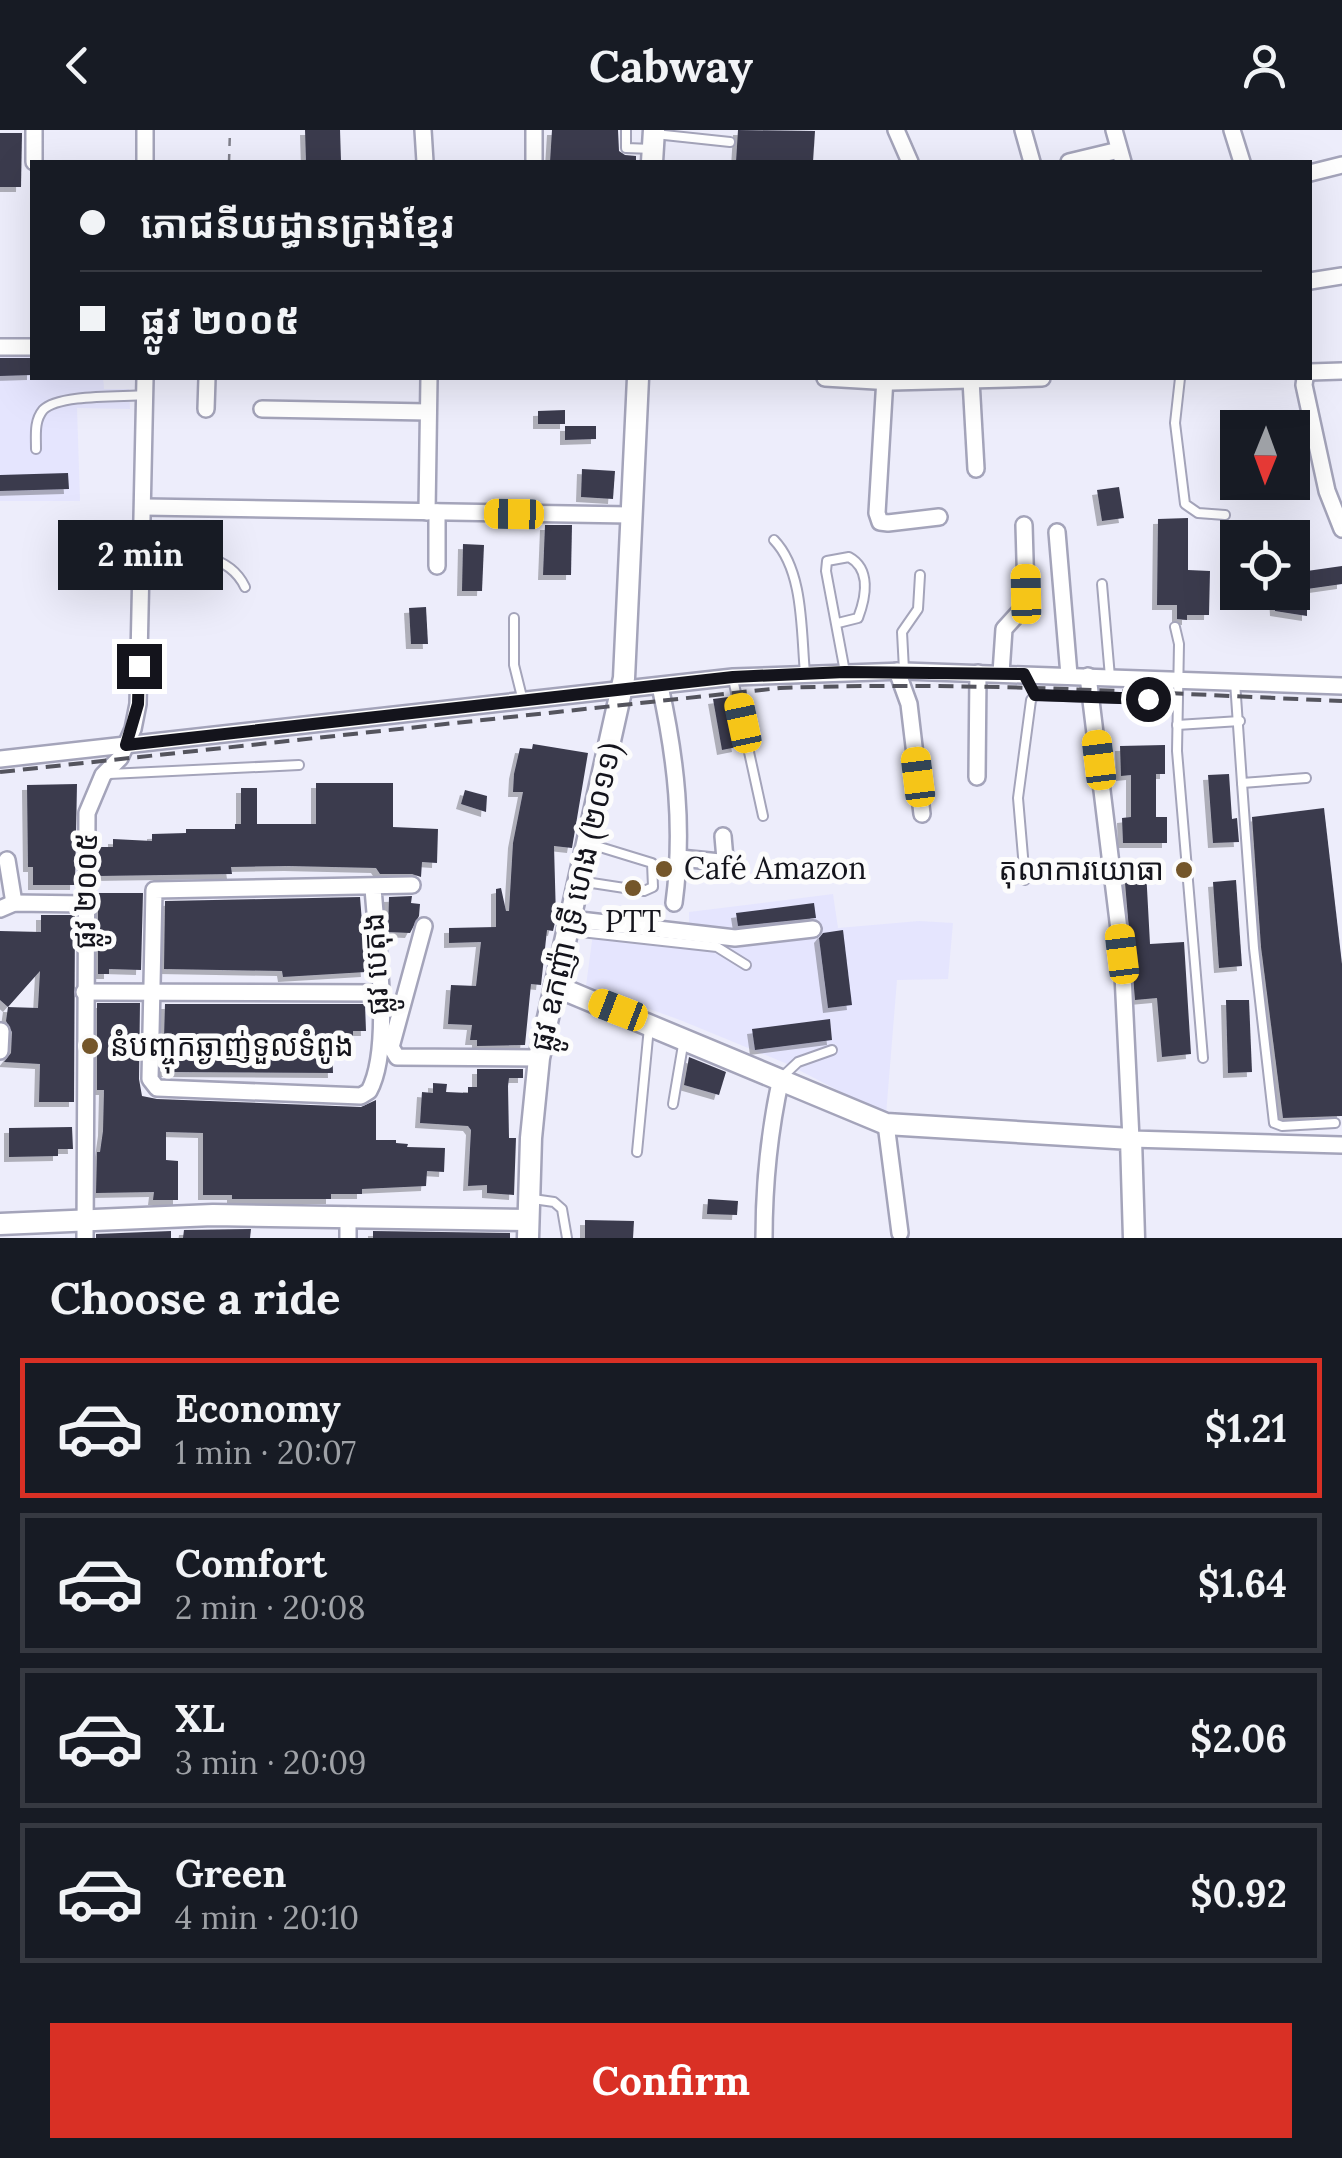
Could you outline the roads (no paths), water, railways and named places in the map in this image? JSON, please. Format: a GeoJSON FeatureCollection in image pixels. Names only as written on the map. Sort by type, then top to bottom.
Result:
{"type":"FeatureCollection","features":[{"type":"Feature","properties":{"kind":"street"},"geometry":{"type":"LineString","coordinates":[[34,130],[34,160]]}},
{"type":"Feature","properties":{"kind":"street"},"geometry":{"type":"LineString","coordinates":[[145,130],[145,160]]}},
{"type":"Feature","properties":{"kind":"street"},"geometry":{"type":"LineString","coordinates":[[423,130],[424,160]]}},
{"type":"Feature","properties":{"kind":"street"},"geometry":{"type":"LineString","coordinates":[[534,130],[534,160]]}},
{"type":"Feature","properties":{"kind":"street"},"geometry":{"type":"LineString","coordinates":[[896,130],[909,160]]}},
{"type":"Feature","properties":{"kind":"street"},"geometry":{"type":"LineString","coordinates":[[1023,130],[1031,160]]}},
{"type":"Feature","properties":{"kind":"street"},"geometry":{"type":"LineString","coordinates":[[1086,160],[1121,156],[1114,130]]}},
{"type":"Feature","properties":{"kind":"street"},"geometry":{"type":"LineString","coordinates":[[1232,130],[1241,160]]}},
{"type":"Feature","properties":{"kind":"street"},"geometry":{"type":"LineString","coordinates":[[1312,173],[1342,166]]}},
{"type":"Feature","properties":{"kind":"street"},"geometry":{"type":"LineString","coordinates":[[1312,281],[1342,276]]}},
{"type":"Feature","properties":{"kind":"street"},"geometry":{"type":"LineString","coordinates":[[0,346],[30,346]]}},
{"type":"Feature","properties":{"kind":"street"},"geometry":{"type":"LineString","coordinates":[[1312,375],[1342,371]]}},
{"type":"Feature","properties":{"kind":"street","name":"ផ្លូវ ២០០៥"},"geometry":{"type":"LineString","coordinates":[[84,1228],[87,813],[103,774],[120,758],[138,704],[145,380]]}},
{"type":"Feature","properties":{"kind":"street"},"geometry":{"type":"LineString","coordinates":[[206,380],[206,409]]}},
{"type":"Feature","properties":{"kind":"street"},"geometry":{"type":"LineString","coordinates":[[428,380],[437,566]]}},
{"type":"Feature","properties":{"kind":"street","name":"ផ្លូវ ឧកញ៉ា ទ្រី ហេង (២០១១)"},"geometry":{"type":"LineString","coordinates":[[528,1219],[539,1058],[622,690],[638,380]]}},
{"type":"Feature","properties":{"kind":"street"},"geometry":{"type":"LineString","coordinates":[[938,518],[880,522],[877,513],[886,380],[971,380],[976,470]]}},
{"type":"Feature","properties":{"kind":"street"},"geometry":{"type":"LineString","coordinates":[[1306,380],[1328,491],[1342,529]]}},
{"type":"Feature","properties":{"kind":"street"},"geometry":{"type":"LineString","coordinates":[[262,409],[428,412]]}},
{"type":"Feature","properties":{"kind":"street"},"geometry":{"type":"LineString","coordinates":[[144,506],[630,515]]}},
{"type":"Feature","properties":{"kind":"street"},"geometry":{"type":"LineString","coordinates":[[1000,674],[1004,630],[1023,608],[1026,594],[1024,525]]}},
{"type":"Feature","properties":{"kind":"street"},"geometry":{"type":"LineString","coordinates":[[1057,532],[1069,675]]}},
{"type":"Feature","properties":{"kind":"street"},"geometry":{"type":"LineString","coordinates":[[0,759],[733,677],[900,671],[1342,689]]}},
{"type":"Feature","properties":{"kind":"street"},"geometry":{"type":"LineString","coordinates":[[900,671],[909,704],[922,814]]}},
{"type":"Feature","properties":{"kind":"street"},"geometry":{"type":"LineString","coordinates":[[978,673],[978,777]]}},
{"type":"Feature","properties":{"kind":"street"},"geometry":{"type":"LineString","coordinates":[[1088,676],[1122,954],[1134,1238]]}},
{"type":"Feature","properties":{"kind":"street"},"geometry":{"type":"LineString","coordinates":[[660,686],[676,762],[680,858],[674,903]]}},
{"type":"Feature","properties":{"kind":"street"},"geometry":{"type":"LineString","coordinates":[[680,858],[720,862],[725,859],[723,836]]}},
{"type":"Feature","properties":{"kind":"street"},"geometry":{"type":"LineString","coordinates":[[7,860],[7,906],[86,904]]}},
{"type":"Feature","properties":{"kind":"street"},"geometry":{"type":"LineString","coordinates":[[152,990],[154,890],[412,885]]}},
{"type":"Feature","properties":{"kind":"street","name":"ផ្លូវ បេតុង"},"geometry":{"type":"LineString","coordinates":[[152,990],[150,1079],[156,1088],[361,1096],[372,1085],[378,1058],[380,993],[373,887]]}},
{"type":"Feature","properties":{"kind":"street"},"geometry":{"type":"LineString","coordinates":[[569,925],[735,938],[813,929]]}},
{"type":"Feature","properties":{"kind":"street"},"geometry":{"type":"LineString","coordinates":[[424,926],[391,1047],[393,1053],[539,1058]]}},
{"type":"Feature","properties":{"kind":"street"},"geometry":{"type":"LineString","coordinates":[[556,986],[650,1022],[886,1124],[1131,1139],[1282,1135],[1342,1145]]}},
{"type":"Feature","properties":{"kind":"street"},"geometry":{"type":"LineString","coordinates":[[84,992],[380,993]]}},
{"type":"Feature","properties":{"kind":"street"},"geometry":{"type":"LineString","coordinates":[[0,1052],[2,1031]]}},
{"type":"Feature","properties":{"kind":"street"},"geometry":{"type":"LineString","coordinates":[[764,1238],[764,1182],[770,1126],[781,1078]]}},
{"type":"Feature","properties":{"kind":"street"},"geometry":{"type":"LineString","coordinates":[[886,1124],[900,1233]]}},
{"type":"Feature","properties":{"kind":"street"},"geometry":{"type":"LineString","coordinates":[[348,1215],[348,1238]]}},
{"type":"Feature","properties":{"kind":"street"},"geometry":{"type":"LineString","coordinates":[[0,1224],[84,1228],[348,1215],[528,1219]]}},
{"type":"Feature","properties":{"kind":"lane"},"geometry":{"type":"LineString","coordinates":[[626,130],[626,148],[730,142]]}},
{"type":"Feature","properties":{"kind":"lane"},"geometry":{"type":"LineString","coordinates":[[1180,380],[1175,423],[1185,504],[1198,512],[1225,515]]}},
{"type":"Feature","properties":{"kind":"lane"},"geometry":{"type":"LineString","coordinates":[[36,449],[36,422],[45,408],[60,401],[145,396]]}},
{"type":"Feature","properties":{"kind":"lane"},"geometry":{"type":"LineString","coordinates":[[774,540],[783,549],[793,577],[805,674]]}},
{"type":"Feature","properties":{"kind":"lane"},"geometry":{"type":"LineString","coordinates":[[142,554],[196,556],[222,563],[237,570],[245,587]]}},
{"type":"Feature","properties":{"kind":"lane"},"geometry":{"type":"LineString","coordinates":[[838,624],[858,618],[866,586],[857,561],[848,556],[827,561],[845,672]]}},
{"type":"Feature","properties":{"kind":"lane"},"geometry":{"type":"LineString","coordinates":[[900,671],[902,632],[918,609],[920,575]]}},
{"type":"Feature","properties":{"kind":"lane"},"geometry":{"type":"LineString","coordinates":[[1102,584],[1110,677]]}},
{"type":"Feature","properties":{"kind":"lane"},"geometry":{"type":"LineString","coordinates":[[514,618],[514,665],[523,701]]}},
{"type":"Feature","properties":{"kind":"lane"},"geometry":{"type":"LineString","coordinates":[[1175,627],[1179,644],[1177,724],[1203,1058]]}},
{"type":"Feature","properties":{"kind":"lane"},"geometry":{"type":"LineString","coordinates":[[1024,674],[1035,695]]}},
{"type":"Feature","properties":{"kind":"lane"},"geometry":{"type":"LineString","coordinates":[[733,677],[763,816]]}},
{"type":"Feature","properties":{"kind":"lane"},"geometry":{"type":"LineString","coordinates":[[1236,682],[1254,948],[1274,1123],[1282,1135],[1335,1124]]}},
{"type":"Feature","properties":{"kind":"lane"},"geometry":{"type":"LineString","coordinates":[[1035,695],[1176,700]]}},
{"type":"Feature","properties":{"kind":"lane"},"geometry":{"type":"LineString","coordinates":[[1025,880],[1018,779],[1035,695]]}},
{"type":"Feature","properties":{"kind":"lane"},"geometry":{"type":"LineString","coordinates":[[1177,724],[1240,721]]}},
{"type":"Feature","properties":{"kind":"lane"},"geometry":{"type":"LineString","coordinates":[[103,774],[299,765]]}},
{"type":"Feature","properties":{"kind":"lane"},"geometry":{"type":"LineString","coordinates":[[1242,784],[1306,778]]}},
{"type":"Feature","properties":{"kind":"lane"},"geometry":{"type":"LineString","coordinates":[[579,881],[644,891],[653,887],[652,862],[588,844]]}},
{"type":"Feature","properties":{"kind":"lane"},"geometry":{"type":"LineString","coordinates":[[569,925],[717,946],[746,964]]}},
{"type":"Feature","properties":{"kind":"lane"},"geometry":{"type":"LineString","coordinates":[[637,1152],[650,1022]]}},
{"type":"Feature","properties":{"kind":"lane"},"geometry":{"type":"LineString","coordinates":[[673,1104],[684,1037]]}},
{"type":"Feature","properties":{"kind":"lane"},"geometry":{"type":"LineString","coordinates":[[781,1078],[798,1062],[832,1050]]}},
{"type":"Feature","properties":{"kind":"lane"},"geometry":{"type":"LineString","coordinates":[[528,1219],[554,1202],[562,1209],[567,1238]]}},
{"type":"Feature","properties":{"kind":"railway"},"geometry":{"type":"LineString","coordinates":[[0,772],[780,688],[991,687],[1342,701]]}},
{"type":"Feature","properties":{"kind":"place","name":"Café Amazon"},"geometry":{"type":"Point","coordinates":[664,869]}},
{"type":"Feature","properties":{"kind":"place","name":"តុលាការយោធា"},"geometry":{"type":"Point","coordinates":[1184,870]}},
{"type":"Feature","properties":{"kind":"place","name":"PTT"},"geometry":{"type":"Point","coordinates":[633,888]}},
{"type":"Feature","properties":{"kind":"place","name":"នំបញ្ចុកឆ្ងាញ់ទួលទំពូង"},"geometry":{"type":"Point","coordinates":[90,1046]}}]}
